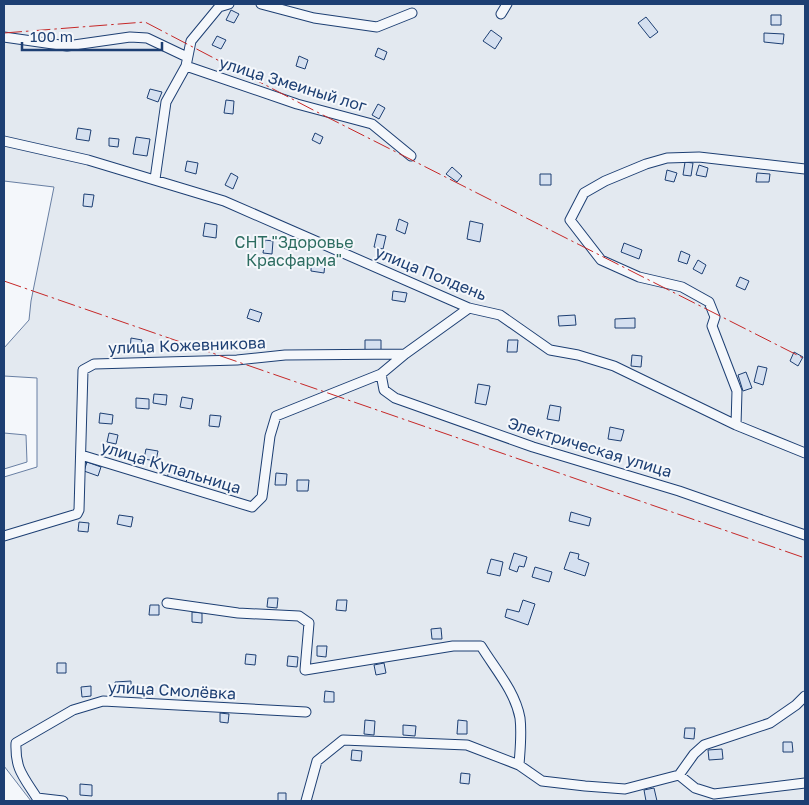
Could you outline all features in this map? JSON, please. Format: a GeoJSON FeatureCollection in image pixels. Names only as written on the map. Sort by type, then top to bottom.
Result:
{"type":"FeatureCollection","features":[{"type":"Feature","properties":{"kind":"street"},"geometry":{"type":"LineString","coordinates":[[155,179],[166,102],[187,62],[191,41],[219,7],[229,4]]}},
{"type":"Feature","properties":{"kind":"street"},"geometry":{"type":"LineString","coordinates":[[261,4],[314,18],[377,27],[412,13]]}},
{"type":"Feature","properties":{"kind":"street"},"geometry":{"type":"LineString","coordinates":[[501,14],[507,4]]}},
{"type":"Feature","properties":{"kind":"street","name":"улица Змеиный лог"},"geometry":{"type":"LineString","coordinates":[[4,37],[67,46],[130,37],[146,38],[187,62],[298,104],[372,124],[411,156]]}},
{"type":"Feature","properties":{"kind":"street","name":"улица Полдень"},"geometry":{"type":"LineString","coordinates":[[4,141],[88,160],[224,201],[469,308],[500,315],[550,350],[578,355],[614,366],[736,425],[805,453]]}},
{"type":"Feature","properties":{"kind":"street"},"geometry":{"type":"LineString","coordinates":[[736,425],[737,391],[712,326],[715,317],[709,302],[682,287],[639,277],[601,260],[570,220],[584,193],[605,181],[646,164],[667,158],[700,157],[805,169]]}},
{"type":"Feature","properties":{"kind":"street"},"geometry":{"type":"LineString","coordinates":[[405,354],[469,308]]}},
{"type":"Feature","properties":{"kind":"street","name":"улица Купальница"},"geometry":{"type":"LineString","coordinates":[[81,455],[252,507],[262,497],[270,436],[276,416],[381,374],[405,354]]}},
{"type":"Feature","properties":{"kind":"street","name":"улица Кожевникова"},"geometry":{"type":"LineString","coordinates":[[4,536],[77,514],[80,510],[83,370],[94,364],[237,360],[285,355],[405,354]]}},
{"type":"Feature","properties":{"kind":"street","name":"Электрическая улица"},"geometry":{"type":"LineString","coordinates":[[381,374],[384,390],[395,398],[533,447],[679,491],[805,535]]}},
{"type":"Feature","properties":{"kind":"street"},"geometry":{"type":"LineString","coordinates":[[167,603],[238,613],[298,616],[309,623],[305,670],[453,646],[481,646],[513,695],[520,718],[519,765]]}},
{"type":"Feature","properties":{"kind":"street"},"geometry":{"type":"LineString","coordinates":[[306,801],[317,761],[343,740],[467,745],[519,765],[542,781],[625,789],[679,775],[694,754],[704,745],[770,723],[796,705],[805,696]]}},
{"type":"Feature","properties":{"kind":"street","name":"улица Смолёвка"},"geometry":{"type":"LineString","coordinates":[[63,801],[37,798],[18,769],[16,743],[73,710],[103,701],[306,712]]}},
{"type":"Feature","properties":{"kind":"street"},"geometry":{"type":"LineString","coordinates":[[679,775],[695,788],[714,794],[805,783]]}},
{"type":"Feature","properties":{"kind":"green space","name":"СНТ \"Здоровье Красфарма\""},"geometry":{"type":"Polygon","coordinates":[[[4,4],[805,4],[805,801],[31,801],[4,766],[4,477],[37,467],[37,378],[4,376],[4,348],[29,320],[31,301],[54,187],[4,181],[4,4]]]}},
{"type":"Feature","properties":{"kind":"green space"},"geometry":{"type":"Polygon","coordinates":[[[4,433],[26,435],[27,462],[4,469],[4,433]]]}},
{"type":"Feature","properties":{"kind":"building"},"geometry":{"type":"Polygon","coordinates":[[[231,10],[239,14],[234,23],[226,20],[231,10]]]}},
{"type":"Feature","properties":{"kind":"building"},"geometry":{"type":"Polygon","coordinates":[[[771,15],[781,15],[781,25],[771,25],[771,15]]]}},
{"type":"Feature","properties":{"kind":"building"},"geometry":{"type":"Polygon","coordinates":[[[646,17],[658,32],[650,38],[638,23],[646,17]]]}},
{"type":"Feature","properties":{"kind":"building"},"geometry":{"type":"Polygon","coordinates":[[[491,30],[502,38],[495,49],[483,41],[491,30]]]}},
{"type":"Feature","properties":{"kind":"building"},"geometry":{"type":"Polygon","coordinates":[[[764,33],[784,34],[783,44],[764,42],[764,33]]]}},
{"type":"Feature","properties":{"kind":"building"},"geometry":{"type":"Polygon","coordinates":[[[217,36],[226,40],[221,49],[212,45],[217,36]]]}},
{"type":"Feature","properties":{"kind":"building"},"geometry":{"type":"Polygon","coordinates":[[[378,48],[387,52],[384,60],[375,56],[378,48]]]}},
{"type":"Feature","properties":{"kind":"building"},"geometry":{"type":"Polygon","coordinates":[[[299,56],[308,60],[305,69],[296,66],[299,56]]]}},
{"type":"Feature","properties":{"kind":"building"},"geometry":{"type":"Polygon","coordinates":[[[150,89],[162,92],[158,102],[147,98],[150,89]]]}},
{"type":"Feature","properties":{"kind":"building"},"geometry":{"type":"Polygon","coordinates":[[[226,100],[234,101],[233,114],[224,113],[226,100]]]}},
{"type":"Feature","properties":{"kind":"building"},"geometry":{"type":"Polygon","coordinates":[[[378,104],[385,108],[379,119],[372,115],[378,104]]]}},
{"type":"Feature","properties":{"kind":"building"},"geometry":{"type":"Polygon","coordinates":[[[78,128],[91,130],[89,141],[76,139],[78,128]]]}},
{"type":"Feature","properties":{"kind":"building"},"geometry":{"type":"Polygon","coordinates":[[[315,133],[323,137],[320,144],[312,140],[315,133]]]}},
{"type":"Feature","properties":{"kind":"building"},"geometry":{"type":"Polygon","coordinates":[[[136,137],[150,139],[147,156],[133,154],[136,137]]]}},
{"type":"Feature","properties":{"kind":"building"},"geometry":{"type":"Polygon","coordinates":[[[109,138],[119,139],[118,147],[109,146],[109,138]]]}},
{"type":"Feature","properties":{"kind":"building"},"geometry":{"type":"Polygon","coordinates":[[[187,161],[198,163],[196,174],[185,171],[187,161]]]}},
{"type":"Feature","properties":{"kind":"building"},"geometry":{"type":"Polygon","coordinates":[[[685,162],[693,163],[691,176],[683,175],[685,162]]]}},
{"type":"Feature","properties":{"kind":"building"},"geometry":{"type":"Polygon","coordinates":[[[699,165],[708,168],[706,177],[696,175],[699,165]]]}},
{"type":"Feature","properties":{"kind":"building"},"geometry":{"type":"Polygon","coordinates":[[[452,167],[462,176],[457,182],[446,174],[452,167]]]}},
{"type":"Feature","properties":{"kind":"building"},"geometry":{"type":"Polygon","coordinates":[[[667,170],[677,173],[674,182],[665,180],[667,170]]]}},
{"type":"Feature","properties":{"kind":"building"},"geometry":{"type":"Polygon","coordinates":[[[231,173],[238,177],[233,189],[225,185],[231,173]]]}},
{"type":"Feature","properties":{"kind":"building"},"geometry":{"type":"Polygon","coordinates":[[[757,173],[770,174],[769,182],[756,182],[757,173]]]}},
{"type":"Feature","properties":{"kind":"building"},"geometry":{"type":"Polygon","coordinates":[[[540,174],[551,174],[551,185],[540,185],[540,174]]]}},
{"type":"Feature","properties":{"kind":"building"},"geometry":{"type":"Polygon","coordinates":[[[84,194],[94,195],[92,207],[83,206],[84,194]]]}},
{"type":"Feature","properties":{"kind":"building"},"geometry":{"type":"Polygon","coordinates":[[[399,219],[408,223],[405,234],[396,230],[399,219]]]}},
{"type":"Feature","properties":{"kind":"building"},"geometry":{"type":"Polygon","coordinates":[[[470,221],[483,224],[480,242],[467,239],[470,221]]]}},
{"type":"Feature","properties":{"kind":"building"},"geometry":{"type":"Polygon","coordinates":[[[205,223],[217,225],[216,238],[203,236],[205,223]]]}},
{"type":"Feature","properties":{"kind":"building"},"geometry":{"type":"Polygon","coordinates":[[[377,234],[386,236],[383,249],[374,247],[377,234]]]}},
{"type":"Feature","properties":{"kind":"building"},"geometry":{"type":"Polygon","coordinates":[[[265,240],[273,241],[272,254],[263,253],[265,240]]]}},
{"type":"Feature","properties":{"kind":"building"},"geometry":{"type":"Polygon","coordinates":[[[624,243],[642,250],[639,259],[621,252],[624,243]]]}},
{"type":"Feature","properties":{"kind":"building"},"geometry":{"type":"Polygon","coordinates":[[[681,251],[690,255],[687,264],[678,261],[681,251]]]}},
{"type":"Feature","properties":{"kind":"building"},"geometry":{"type":"Polygon","coordinates":[[[698,260],[706,265],[702,274],[693,269],[698,260]]]}},
{"type":"Feature","properties":{"kind":"building"},"geometry":{"type":"Polygon","coordinates":[[[311,262],[325,263],[324,273],[311,271],[311,262]]]}},
{"type":"Feature","properties":{"kind":"building"},"geometry":{"type":"Polygon","coordinates":[[[740,277],[749,281],[745,290],[736,286],[740,277]]]}},
{"type":"Feature","properties":{"kind":"building"},"geometry":{"type":"Polygon","coordinates":[[[393,291],[407,293],[405,302],[392,300],[393,291]]]}},
{"type":"Feature","properties":{"kind":"building"},"geometry":{"type":"Polygon","coordinates":[[[250,309],[262,313],[259,322],[247,318],[250,309]]]}},
{"type":"Feature","properties":{"kind":"building"},"geometry":{"type":"Polygon","coordinates":[[[575,315],[576,325],[559,326],[558,316],[575,315]]]}},
{"type":"Feature","properties":{"kind":"building"},"geometry":{"type":"Polygon","coordinates":[[[635,318],[635,328],[615,328],[615,319],[635,318]]]}},
{"type":"Feature","properties":{"kind":"building"},"geometry":{"type":"Polygon","coordinates":[[[131,338],[142,340],[140,351],[130,350],[131,338]]]}},
{"type":"Feature","properties":{"kind":"building"},"geometry":{"type":"Polygon","coordinates":[[[365,340],[381,340],[381,350],[365,350],[365,340]]]}},
{"type":"Feature","properties":{"kind":"building"},"geometry":{"type":"Polygon","coordinates":[[[508,340],[518,340],[517,352],[507,352],[508,340]]]}},
{"type":"Feature","properties":{"kind":"building"},"geometry":{"type":"Polygon","coordinates":[[[794,352],[803,357],[798,366],[790,361],[794,352]]]}},
{"type":"Feature","properties":{"kind":"building"},"geometry":{"type":"Polygon","coordinates":[[[632,355],[642,356],[641,367],[631,366],[632,355]]]}},
{"type":"Feature","properties":{"kind":"building"},"geometry":{"type":"Polygon","coordinates":[[[758,366],[767,368],[763,385],[754,382],[758,366]]]}},
{"type":"Feature","properties":{"kind":"building"},"geometry":{"type":"Polygon","coordinates":[[[746,372],[752,388],[743,391],[738,375],[746,372]]]}},
{"type":"Feature","properties":{"kind":"building"},"geometry":{"type":"Polygon","coordinates":[[[478,384],[490,386],[486,405],[475,403],[478,384]]]}},
{"type":"Feature","properties":{"kind":"building"},"geometry":{"type":"Polygon","coordinates":[[[154,394],[167,395],[166,405],[153,403],[154,394]]]}},
{"type":"Feature","properties":{"kind":"building"},"geometry":{"type":"Polygon","coordinates":[[[182,397],[193,399],[191,409],[180,407],[182,397]]]}},
{"type":"Feature","properties":{"kind":"building"},"geometry":{"type":"Polygon","coordinates":[[[136,398],[149,399],[149,409],[136,408],[136,398]]]}},
{"type":"Feature","properties":{"kind":"building"},"geometry":{"type":"Polygon","coordinates":[[[550,405],[561,407],[559,421],[547,419],[550,405]]]}},
{"type":"Feature","properties":{"kind":"building"},"geometry":{"type":"Polygon","coordinates":[[[100,413],[113,415],[112,424],[99,423],[100,413]]]}},
{"type":"Feature","properties":{"kind":"building"},"geometry":{"type":"Polygon","coordinates":[[[210,415],[221,416],[219,427],[209,426],[210,415]]]}},
{"type":"Feature","properties":{"kind":"building"},"geometry":{"type":"Polygon","coordinates":[[[610,427],[624,430],[621,441],[608,439],[610,427]]]}},
{"type":"Feature","properties":{"kind":"building"},"geometry":{"type":"Polygon","coordinates":[[[109,433],[118,435],[116,444],[107,442],[109,433]]]}},
{"type":"Feature","properties":{"kind":"building"},"geometry":{"type":"Polygon","coordinates":[[[146,449],[158,451],[156,461],[144,459],[146,449]]]}},
{"type":"Feature","properties":{"kind":"building"},"geometry":{"type":"Polygon","coordinates":[[[87,462],[101,467],[98,476],[84,471],[87,462]]]}},
{"type":"Feature","properties":{"kind":"building"},"geometry":{"type":"Polygon","coordinates":[[[170,468],[189,473],[186,482],[167,478],[170,468]]]}},
{"type":"Feature","properties":{"kind":"building"},"geometry":{"type":"Polygon","coordinates":[[[276,473],[287,474],[286,485],[275,485],[276,473]]]}},
{"type":"Feature","properties":{"kind":"building"},"geometry":{"type":"Polygon","coordinates":[[[297,480],[309,480],[308,491],[297,491],[297,480]]]}},
{"type":"Feature","properties":{"kind":"building"},"geometry":{"type":"Polygon","coordinates":[[[571,512],[591,518],[589,526],[569,521],[571,512]]]}},
{"type":"Feature","properties":{"kind":"building"},"geometry":{"type":"Polygon","coordinates":[[[119,515],[133,517],[131,527],[117,524],[119,515]]]}},
{"type":"Feature","properties":{"kind":"building"},"geometry":{"type":"Polygon","coordinates":[[[79,522],[89,523],[88,532],[78,531],[79,522]]]}},
{"type":"Feature","properties":{"kind":"building"},"geometry":{"type":"Polygon","coordinates":[[[570,552],[579,554],[578,559],[589,563],[585,576],[564,569],[570,552]]]}},
{"type":"Feature","properties":{"kind":"building"},"geometry":{"type":"Polygon","coordinates":[[[514,553],[527,557],[524,567],[519,566],[517,572],[509,569],[514,553]]]}},
{"type":"Feature","properties":{"kind":"building"},"geometry":{"type":"Polygon","coordinates":[[[491,559],[503,562],[500,576],[487,573],[491,559]]]}},
{"type":"Feature","properties":{"kind":"building"},"geometry":{"type":"Polygon","coordinates":[[[535,567],[552,572],[549,582],[532,577],[535,567]]]}},
{"type":"Feature","properties":{"kind":"building"},"geometry":{"type":"Polygon","coordinates":[[[268,598],[278,598],[277,608],[267,607],[268,598]]]}},
{"type":"Feature","properties":{"kind":"building"},"geometry":{"type":"Polygon","coordinates":[[[337,600],[347,600],[346,611],[336,610],[337,600]]]}},
{"type":"Feature","properties":{"kind":"building"},"geometry":{"type":"Polygon","coordinates":[[[523,600],[535,604],[528,625],[505,617],[507,609],[519,612],[523,600]]]}},
{"type":"Feature","properties":{"kind":"building"},"geometry":{"type":"Polygon","coordinates":[[[150,605],[159,605],[159,615],[149,615],[150,605]]]}},
{"type":"Feature","properties":{"kind":"building"},"geometry":{"type":"Polygon","coordinates":[[[192,612],[202,613],[202,623],[192,622],[192,612]]]}},
{"type":"Feature","properties":{"kind":"building"},"geometry":{"type":"Polygon","coordinates":[[[441,628],[442,639],[432,639],[431,629],[441,628]]]}},
{"type":"Feature","properties":{"kind":"building"},"geometry":{"type":"Polygon","coordinates":[[[317,646],[327,646],[326,657],[317,656],[317,646]]]}},
{"type":"Feature","properties":{"kind":"building"},"geometry":{"type":"Polygon","coordinates":[[[246,654],[256,655],[255,665],[245,664],[246,654]]]}},
{"type":"Feature","properties":{"kind":"building"},"geometry":{"type":"Polygon","coordinates":[[[288,656],[298,657],[297,667],[287,666],[288,656]]]}},
{"type":"Feature","properties":{"kind":"building"},"geometry":{"type":"Polygon","coordinates":[[[57,663],[66,663],[66,673],[57,673],[57,663]]]}},
{"type":"Feature","properties":{"kind":"building"},"geometry":{"type":"Polygon","coordinates":[[[384,663],[386,673],[376,675],[374,665],[384,663]]]}},
{"type":"Feature","properties":{"kind":"building"},"geometry":{"type":"Polygon","coordinates":[[[131,681],[131,691],[116,692],[115,682],[131,681]]]}},
{"type":"Feature","properties":{"kind":"building"},"geometry":{"type":"Polygon","coordinates":[[[91,686],[91,696],[82,697],[81,687],[91,686]]]}},
{"type":"Feature","properties":{"kind":"building"},"geometry":{"type":"Polygon","coordinates":[[[325,691],[334,692],[334,702],[324,702],[325,691]]]}},
{"type":"Feature","properties":{"kind":"building"},"geometry":{"type":"Polygon","coordinates":[[[220,713],[229,714],[228,723],[220,722],[220,713]]]}},
{"type":"Feature","properties":{"kind":"building"},"geometry":{"type":"Polygon","coordinates":[[[365,720],[375,721],[374,735],[364,734],[365,720]]]}},
{"type":"Feature","properties":{"kind":"building"},"geometry":{"type":"Polygon","coordinates":[[[458,720],[467,721],[467,734],[457,734],[458,720]]]}},
{"type":"Feature","properties":{"kind":"building"},"geometry":{"type":"Polygon","coordinates":[[[403,725],[416,726],[415,736],[403,735],[403,725]]]}},
{"type":"Feature","properties":{"kind":"building"},"geometry":{"type":"Polygon","coordinates":[[[685,728],[695,728],[694,739],[684,738],[685,728]]]}},
{"type":"Feature","properties":{"kind":"building"},"geometry":{"type":"Polygon","coordinates":[[[783,742],[792,742],[793,752],[783,752],[783,742]]]}},
{"type":"Feature","properties":{"kind":"building"},"geometry":{"type":"Polygon","coordinates":[[[722,749],[723,759],[709,760],[708,750],[722,749]]]}},
{"type":"Feature","properties":{"kind":"building"},"geometry":{"type":"Polygon","coordinates":[[[352,750],[362,751],[361,761],[351,760],[352,750]]]}},
{"type":"Feature","properties":{"kind":"building"},"geometry":{"type":"Polygon","coordinates":[[[461,773],[470,774],[469,784],[460,783],[461,773]]]}},
{"type":"Feature","properties":{"kind":"building"},"geometry":{"type":"Polygon","coordinates":[[[80,784],[92,785],[92,796],[80,795],[80,784]]]}},
{"type":"Feature","properties":{"kind":"building"},"geometry":{"type":"Polygon","coordinates":[[[654,788],[657,801],[646,801],[644,790],[654,788]]]}},
{"type":"Feature","properties":{"kind":"building"},"geometry":{"type":"Polygon","coordinates":[[[278,793],[286,793],[286,801],[278,801],[278,793]]]}},
{"type":"Feature","properties":{"kind":"power"},"geometry":{"type":"LineString","coordinates":[[4,33],[145,22],[317,112],[805,359]]}},
{"type":"Feature","properties":{"kind":"power"},"geometry":{"type":"LineString","coordinates":[[4,281],[805,558]]}}]}
